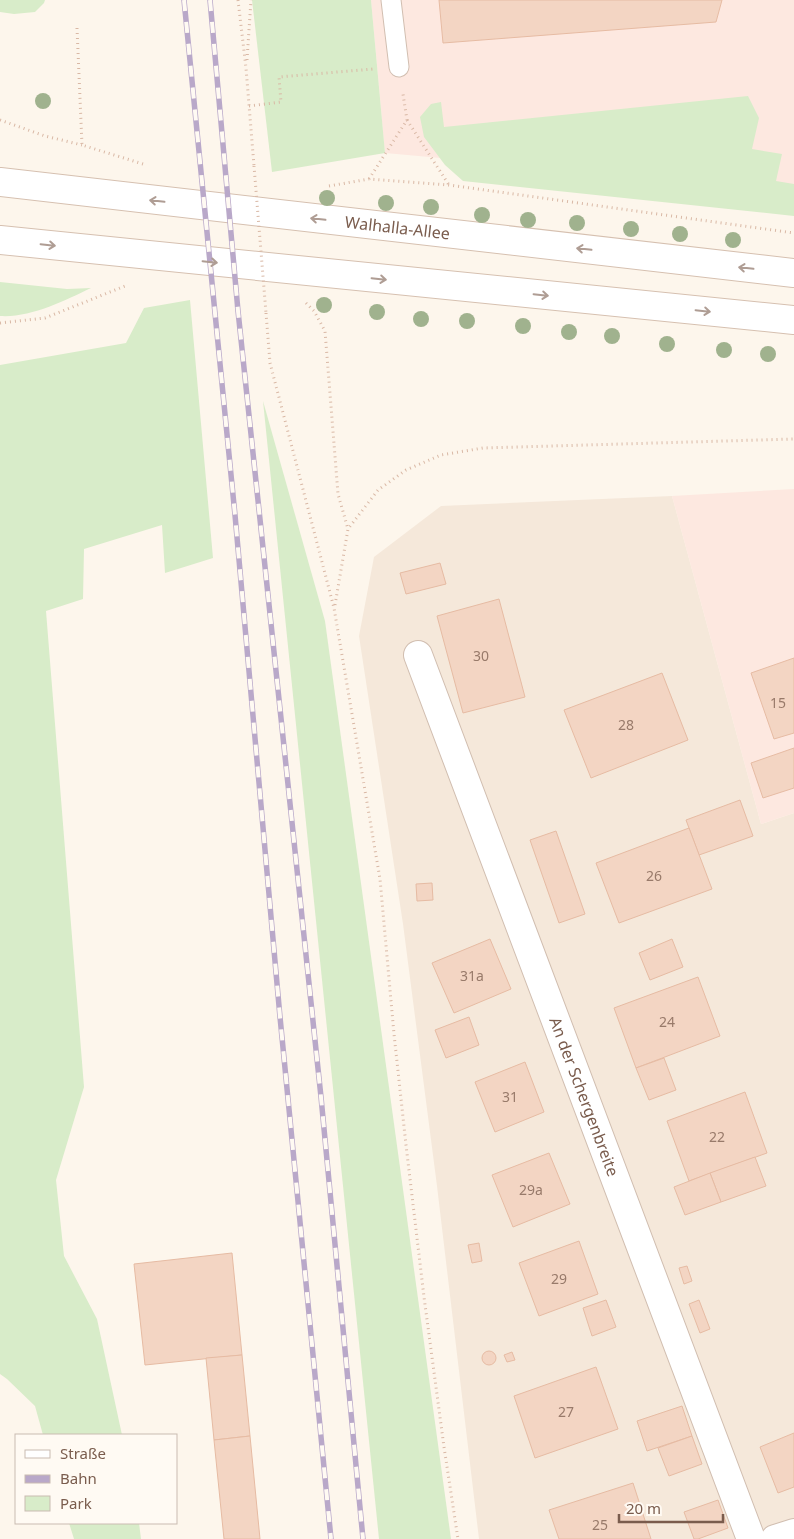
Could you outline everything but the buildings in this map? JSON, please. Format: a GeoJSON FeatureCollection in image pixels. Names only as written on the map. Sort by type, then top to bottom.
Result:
{"type":"FeatureCollection","features":[{"type":"Feature","properties":{"kind":"main road"},"geometry":{"type":"LineString","coordinates":[[0,166],[68,190]]}},
{"type":"Feature","properties":{"kind":"main road","name":"Walhalla-Allee"},"geometry":{"type":"LineString","coordinates":[[0,182],[794,273]]}},
{"type":"Feature","properties":{"kind":"main road"},"geometry":{"type":"LineString","coordinates":[[0,240],[794,320]]}},
{"type":"Feature","properties":{"kind":"main road","name":"An der Schergenbreite"},"geometry":{"type":"LineString","coordinates":[[418,655],[751,1539]]}},
{"type":"Feature","properties":{"kind":"main road"},"geometry":{"type":"LineString","coordinates":[[775,1539],[794,1533]]}},
{"type":"Feature","properties":{"kind":"lane"},"geometry":{"type":"LineString","coordinates":[[391,0],[399,67]]}},
{"type":"Feature","properties":{"kind":"path"},"geometry":{"type":"LineString","coordinates":[[238,0],[246,68],[270,363],[334,608],[380,879],[409,1173],[435,1382],[458,1539]]}},
{"type":"Feature","properties":{"kind":"path"},"geometry":{"type":"LineString","coordinates":[[246,68],[251,0]]}},
{"type":"Feature","properties":{"kind":"path"},"geometry":{"type":"LineString","coordinates":[[77,28],[82,145]]}},
{"type":"Feature","properties":{"kind":"path"},"geometry":{"type":"LineString","coordinates":[[249,106],[281,102],[279,77],[399,67],[406,120],[449,185]]}},
{"type":"Feature","properties":{"kind":"path"},"geometry":{"type":"LineString","coordinates":[[0,120],[46,136],[147,165]]}},
{"type":"Feature","properties":{"kind":"path"},"geometry":{"type":"LineString","coordinates":[[369,180],[406,120]]}},
{"type":"Feature","properties":{"kind":"path"},"geometry":{"type":"LineString","coordinates":[[324,187],[369,180],[449,185],[794,234]]}},
{"type":"Feature","properties":{"kind":"path"},"geometry":{"type":"LineString","coordinates":[[250,185],[259,186]]}},
{"type":"Feature","properties":{"kind":"path"},"geometry":{"type":"LineString","coordinates":[[255,282],[265,284]]}},
{"type":"Feature","properties":{"kind":"path"},"geometry":{"type":"LineString","coordinates":[[0,323],[45,318],[133,283]]}},
{"type":"Feature","properties":{"kind":"path"},"geometry":{"type":"LineString","coordinates":[[301,297],[314,311],[325,331],[338,494],[348,529],[334,608]]}},
{"type":"Feature","properties":{"kind":"path"},"geometry":{"type":"LineString","coordinates":[[348,529],[378,490],[406,470],[441,455],[483,448],[794,439]]}},
{"type":"Feature","properties":{"kind":"shaded area"},"geometry":{"type":"Polygon","coordinates":[[[371,0],[794,0],[794,190],[385,153],[371,0]]]}},
{"type":"Feature","properties":{"kind":"shaded area"},"geometry":{"type":"Polygon","coordinates":[[[794,489],[794,813],[761,824],[672,496],[794,489]]]}},
{"type":"Feature","properties":{"kind":"shaded area"},"geometry":{"type":"Polygon","coordinates":[[[672,496],[761,824],[794,813],[794,1539],[479,1539],[437,1186],[403,924],[359,636],[374,557],[441,506],[672,496]]]}},
{"type":"Feature","properties":{"kind":"green space"},"geometry":{"type":"Polygon","coordinates":[[[0,0],[45,0],[35,12],[14,14],[0,12],[0,0]]]}},
{"type":"Feature","properties":{"kind":"green space"},"geometry":{"type":"Polygon","coordinates":[[[252,0],[371,0],[385,153],[272,172],[252,0]]]}},
{"type":"Feature","properties":{"kind":"green space"},"geometry":{"type":"Polygon","coordinates":[[[748,96],[759,118],[752,149],[782,154],[776,181],[794,184],[794,216],[463,181],[445,165],[424,137],[420,117],[431,104],[441,102],[444,127],[748,96]]]}},
{"type":"Feature","properties":{"kind":"green space"},"geometry":{"type":"Polygon","coordinates":[[[0,282],[67,289],[91,288],[35,311],[11,316],[0,316],[0,282]]]}},
{"type":"Feature","properties":{"kind":"green space"},"geometry":{"type":"Polygon","coordinates":[[[190,300],[213,558],[165,573],[162,525],[84,549],[83,599],[46,611],[84,1087],[56,1180],[64,1256],[97,1319],[122,1434],[43,1434],[35,1406],[0,1374],[0,365],[126,343],[144,308],[190,300]]]}},
{"type":"Feature","properties":{"kind":"green space"},"geometry":{"type":"Polygon","coordinates":[[[263,401],[325,621],[451,1539],[379,1539],[263,401]]]}},
{"type":"Feature","properties":{"kind":"green space"},"geometry":{"type":"Polygon","coordinates":[[[69,1524],[139,1524],[141,1539],[74,1539],[69,1524]]]}},
{"type":"Feature","properties":{"kind":"railway"},"geometry":{"type":"LineString","coordinates":[[184,0],[235,515],[280,1017],[331,1539]]}},
{"type":"Feature","properties":{"kind":"railway"},"geometry":{"type":"LineString","coordinates":[[210,0],[238,311],[321,1097],[363,1539]]}}]}
